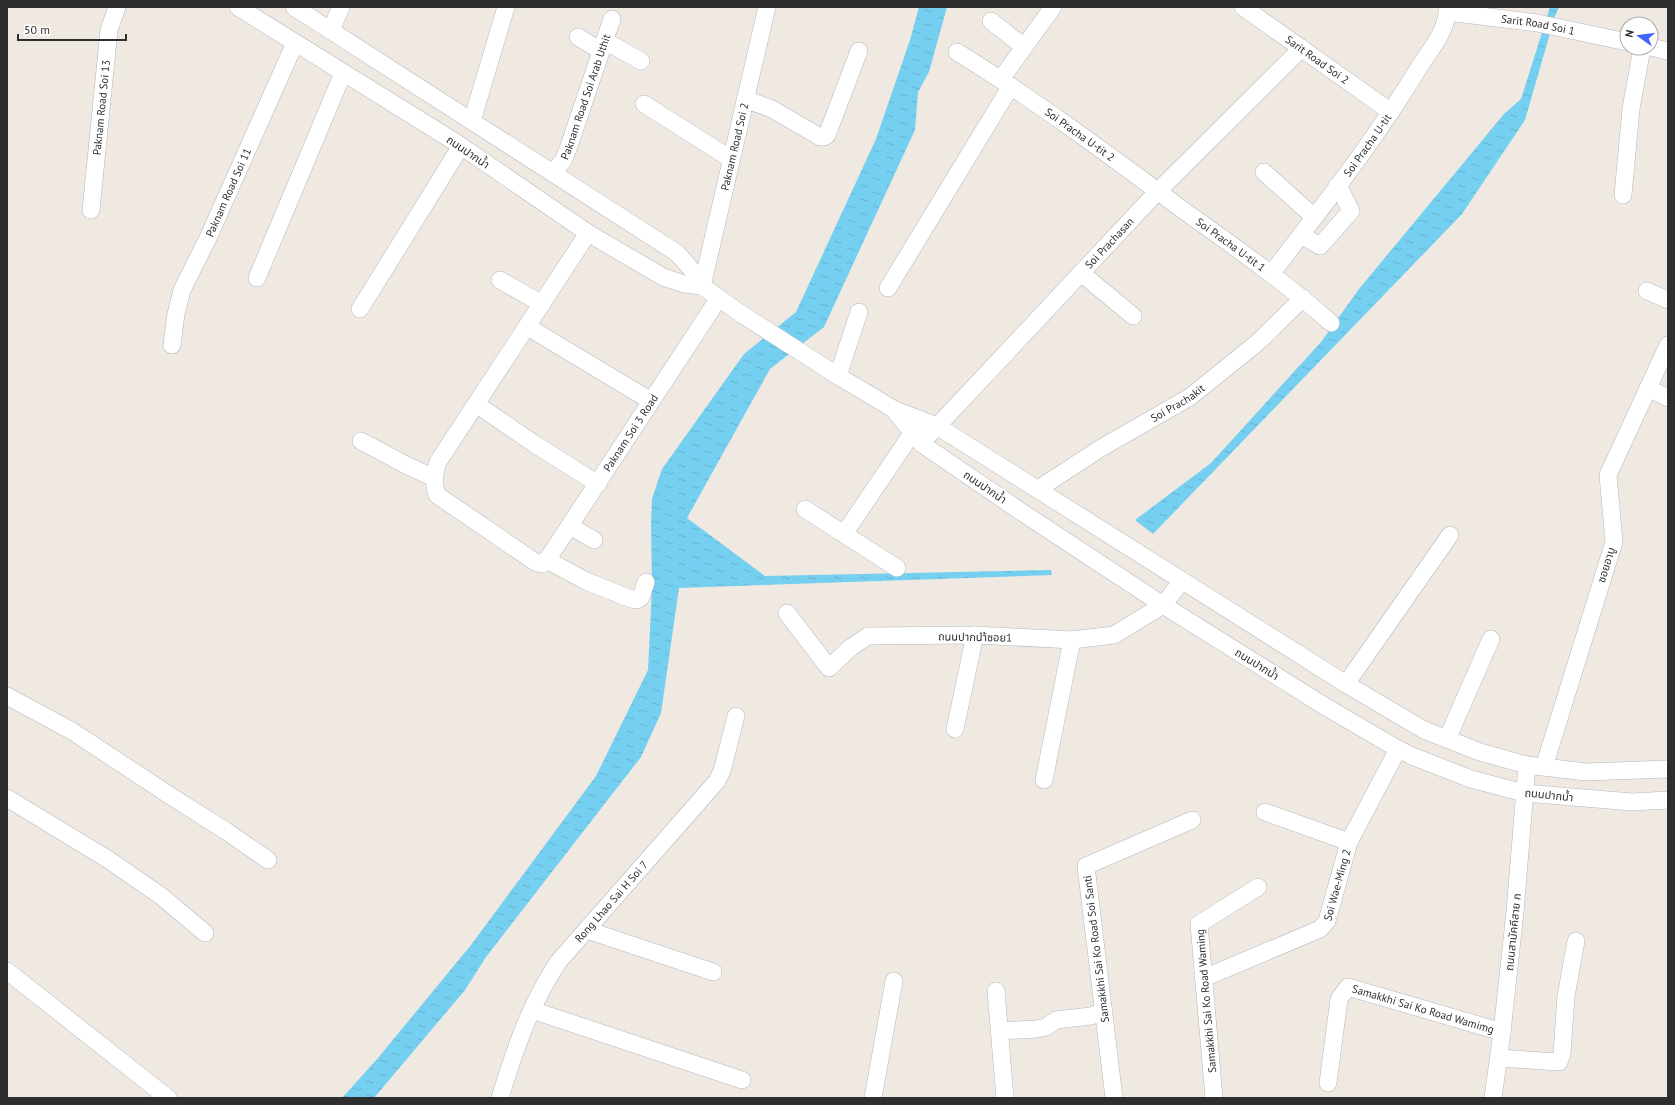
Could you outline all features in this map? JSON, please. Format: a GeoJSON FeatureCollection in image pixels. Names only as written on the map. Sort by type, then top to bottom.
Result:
{"type":"FeatureCollection","features":[{"type":"Feature","properties":{"kind":"street","name":"Paknam Road Soi 13"},"geometry":{"type":"LineString","coordinates":[[91,210],[109,30],[117,7]]}},
{"type":"Feature","properties":{"kind":"street","name":"ถนนปากน้ำ"},"geometry":{"type":"LineString","coordinates":[[294,7],[677,253],[692,270],[702,286],[819,365],[895,410],[1023,513],[1163,605],[1326,707],[1398,749],[1471,779],[1524,793],[1632,802],[1668,800]]}},
{"type":"Feature","properties":{"kind":"street"},"geometry":{"type":"LineString","coordinates":[[331,30],[341,7]]}},
{"type":"Feature","properties":{"kind":"street"},"geometry":{"type":"LineString","coordinates":[[472,121],[506,7]]}},
{"type":"Feature","properties":{"kind":"street"},"geometry":{"type":"LineString","coordinates":[[888,288],[1006,83],[1024,47],[1053,7]]}},
{"type":"Feature","properties":{"kind":"street","name":"Sarit Road Soi 2"},"geometry":{"type":"LineString","coordinates":[[1243,7],[1391,112]]}},
{"type":"Feature","properties":{"kind":"street","name":"ถนนปากน้ำ"},"geometry":{"type":"LineString","coordinates":[[242,8],[295,43],[461,146],[588,233],[663,277],[684,284],[702,286]]}},
{"type":"Feature","properties":{"kind":"street","name":"Paknam Road Soi 2"},"geometry":{"type":"LineString","coordinates":[[702,286],[765,8]]}},
{"type":"Feature","properties":{"kind":"street","name":"Sarit Road Soi 1"},"geometry":{"type":"LineString","coordinates":[[1448,10],[1537,23],[1619,40]]}},
{"type":"Feature","properties":{"kind":"street","name":"Soi Pracha U-tit"},"geometry":{"type":"LineString","coordinates":[[1270,274],[1301,235],[1391,112],[1443,28],[1448,10]]}},
{"type":"Feature","properties":{"kind":"street","name":"Paknam Road Soi Arab Uthit"},"geometry":{"type":"LineString","coordinates":[[553,172],[562,161],[568,150],[612,18]]}},
{"type":"Feature","properties":{"kind":"street"},"geometry":{"type":"LineString","coordinates":[[991,21],[1024,47]]}},
{"type":"Feature","properties":{"kind":"street"},"geometry":{"type":"LineString","coordinates":[[578,37],[641,61]]}},
{"type":"Feature","properties":{"kind":"street","name":"Paknam Road Soi 11"},"geometry":{"type":"LineString","coordinates":[[172,345],[176,314],[182,290],[208,238],[295,43]]}},
{"type":"Feature","properties":{"kind":"street","name":"Soi Prachasan"},"geometry":{"type":"LineString","coordinates":[[844,534],[923,431],[1081,273],[1158,191],[1302,48]]}},
{"type":"Feature","properties":{"kind":"street"},"geometry":{"type":"LineString","coordinates":[[745,98],[772,109],[820,137],[824,137],[827,135],[859,51]]}},
{"type":"Feature","properties":{"kind":"street","name":"Soi Pracha U-tit 2"},"geometry":{"type":"LineString","coordinates":[[957,52],[1006,83],[1158,191]]}},
{"type":"Feature","properties":{"kind":"street"},"geometry":{"type":"LineString","coordinates":[[1623,195],[1631,109],[1641,56]]}},
{"type":"Feature","properties":{"kind":"street"},"geometry":{"type":"LineString","coordinates":[[257,278],[343,73]]}},
{"type":"Feature","properties":{"kind":"street"},"geometry":{"type":"LineString","coordinates":[[644,104],[731,159]]}},
{"type":"Feature","properties":{"kind":"street"},"geometry":{"type":"LineString","coordinates":[[360,309],[461,146]]}},
{"type":"Feature","properties":{"kind":"street"},"geometry":{"type":"LineString","coordinates":[[1264,172],[1314,217]]}},
{"type":"Feature","properties":{"kind":"street"},"geometry":{"type":"LineString","coordinates":[[1301,235],[1320,246],[1351,211],[1338,185]]}},
{"type":"Feature","properties":{"kind":"street","name":"Soi Pracha U-tit 1"},"geometry":{"type":"LineString","coordinates":[[1158,191],[1303,298],[1331,323]]}},
{"type":"Feature","properties":{"kind":"street"},"geometry":{"type":"LineString","coordinates":[[588,233],[528,327],[438,462],[433,484],[437,495],[535,562],[543,562],[631,599],[638,600],[641,597],[646,582]]}},
{"type":"Feature","properties":{"kind":"street"},"geometry":{"type":"LineString","coordinates":[[1081,273],[1133,316]]}},
{"type":"Feature","properties":{"kind":"street"},"geometry":{"type":"LineString","coordinates":[[500,280],[542,304]]}},
{"type":"Feature","properties":{"kind":"street"},"geometry":{"type":"LineString","coordinates":[[1647,291],[1668,300]]}},
{"type":"Feature","properties":{"kind":"street","name":"Paknam Soi 3 Road"},"geometry":{"type":"LineString","coordinates":[[543,562],[570,526],[598,484],[719,298]]}},
{"type":"Feature","properties":{"kind":"street","name":"Soi Prachakit"},"geometry":{"type":"LineString","coordinates":[[1038,489],[1101,448],[1190,397],[1256,343],[1303,298]]}},
{"type":"Feature","properties":{"kind":"street"},"geometry":{"type":"LineString","coordinates":[[838,376],[859,312]]}},
{"type":"Feature","properties":{"kind":"street"},"geometry":{"type":"LineString","coordinates":[[528,327],[651,401]]}},
{"type":"Feature","properties":{"kind":"street","name":"ซอยอาบู"},"geometry":{"type":"LineString","coordinates":[[1544,767],[1614,542],[1608,475],[1668,344]]}},
{"type":"Feature","properties":{"kind":"street"},"geometry":{"type":"LineString","coordinates":[[1648,388],[1668,398]]}},
{"type":"Feature","properties":{"kind":"street"},"geometry":{"type":"LineString","coordinates":[[476,404],[533,443],[598,484]]}},
{"type":"Feature","properties":{"kind":"street","name":"ถนนปากน้ำ"},"geometry":{"type":"LineString","coordinates":[[923,431],[1038,489],[1346,684],[1424,730],[1480,752],[1527,765],[1586,772],[1668,769]]}},
{"type":"Feature","properties":{"kind":"street"},"geometry":{"type":"LineString","coordinates":[[361,441],[434,478]]}},
{"type":"Feature","properties":{"kind":"street"},"geometry":{"type":"LineString","coordinates":[[805,509],[897,568]]}},
{"type":"Feature","properties":{"kind":"street"},"geometry":{"type":"LineString","coordinates":[[570,526],[594,540]]}},
{"type":"Feature","properties":{"kind":"street"},"geometry":{"type":"LineString","coordinates":[[1346,684],[1450,535]]}},
{"type":"Feature","properties":{"kind":"street","name":"ถนนปากนำ้ซอย1"},"geometry":{"type":"LineString","coordinates":[[787,613],[829,668],[850,648],[868,636],[975,635],[1072,640],[1114,635],[1163,605],[1182,581]]}},
{"type":"Feature","properties":{"kind":"street"},"geometry":{"type":"LineString","coordinates":[[955,729],[975,635]]}},
{"type":"Feature","properties":{"kind":"street"},"geometry":{"type":"LineString","coordinates":[[1447,739],[1491,639]]}},
{"type":"Feature","properties":{"kind":"street"},"geometry":{"type":"LineString","coordinates":[[1044,780],[1072,640]]}},
{"type":"Feature","properties":{"kind":"street"},"geometry":{"type":"LineString","coordinates":[[7,696],[72,731],[268,860]]}},
{"type":"Feature","properties":{"kind":"street","name":"Rong Lhao Sai H Soi 7"},"geometry":{"type":"LineString","coordinates":[[500,1098],[523,1030],[545,982],[559,961],[717,781],[722,771],[736,716]]}},
{"type":"Feature","properties":{"kind":"street","name":"Soi Wae-Ming 2"},"geometry":{"type":"LineString","coordinates":[[1204,978],[1320,929],[1327,921],[1349,842],[1398,749]]}},
{"type":"Feature","properties":{"kind":"street","name":"ถนนสามัคคีสาย ก"},"geometry":{"type":"LineString","coordinates":[[1492,1098],[1499,1058],[1516,912],[1527,765]]}},
{"type":"Feature","properties":{"kind":"street"},"geometry":{"type":"LineString","coordinates":[[7,798],[109,860],[161,896],[205,933]]}},
{"type":"Feature","properties":{"kind":"street"},"geometry":{"type":"LineString","coordinates":[[1266,812],[1349,842]]}},
{"type":"Feature","properties":{"kind":"street","name":"Samakkhi Sai Ko Road Soi Santi"},"geometry":{"type":"LineString","coordinates":[[1114,1098],[1086,866],[1192,820]]}},
{"type":"Feature","properties":{"kind":"street","name":"Samakkhi Sai Ko Road Waming"},"geometry":{"type":"LineString","coordinates":[[1214,1098],[1199,924],[1258,887]]}},
{"type":"Feature","properties":{"kind":"street"},"geometry":{"type":"LineString","coordinates":[[587,930],[713,972]]}},
{"type":"Feature","properties":{"kind":"street"},"geometry":{"type":"LineString","coordinates":[[1499,1058],[1559,1062],[1562,1054],[1566,996],[1576,941]]}},
{"type":"Feature","properties":{"kind":"street"},"geometry":{"type":"LineString","coordinates":[[7,971],[168,1098]]}},
{"type":"Feature","properties":{"kind":"street"},"geometry":{"type":"LineString","coordinates":[[873,1098],[894,981]]}},
{"type":"Feature","properties":{"kind":"street","name":"Samakkhi Sai Ko Road Wamimg"},"geometry":{"type":"LineString","coordinates":[[1328,1083],[1339,999],[1348,986],[1502,1032]]}},
{"type":"Feature","properties":{"kind":"street"},"geometry":{"type":"LineString","coordinates":[[996,991],[1005,1098]]}},
{"type":"Feature","properties":{"kind":"street"},"geometry":{"type":"LineString","coordinates":[[532,1010],[742,1080]]}},
{"type":"Feature","properties":{"kind":"street"},"geometry":{"type":"LineString","coordinates":[[1000,1031],[1038,1029],[1046,1027],[1056,1020],[1091,1016],[1104,1011]]}},
{"type":"Feature","properties":{"kind":"water"},"geometry":{"type":"Polygon","coordinates":[[[919,7],[947,7],[929,72],[918,92],[915,130],[824,327],[770,369],[687,518],[765,576],[1051,570],[1052,575],[679,588],[661,713],[641,757],[486,957],[465,990],[374,1098],[342,1098],[378,1058],[471,945],[596,776],[648,670],[652,587],[652,499],[662,469],[744,354],[796,312],[876,139],[910,40],[919,7]]]}},
{"type":"Feature","properties":{"kind":"water"},"geometry":{"type":"Polygon","coordinates":[[[1550,7],[1559,7],[1555,16],[1525,120],[1462,214],[1153,534],[1135,520],[1211,463],[1321,342],[1359,289],[1504,114],[1521,99],[1550,7]]]}}]}
